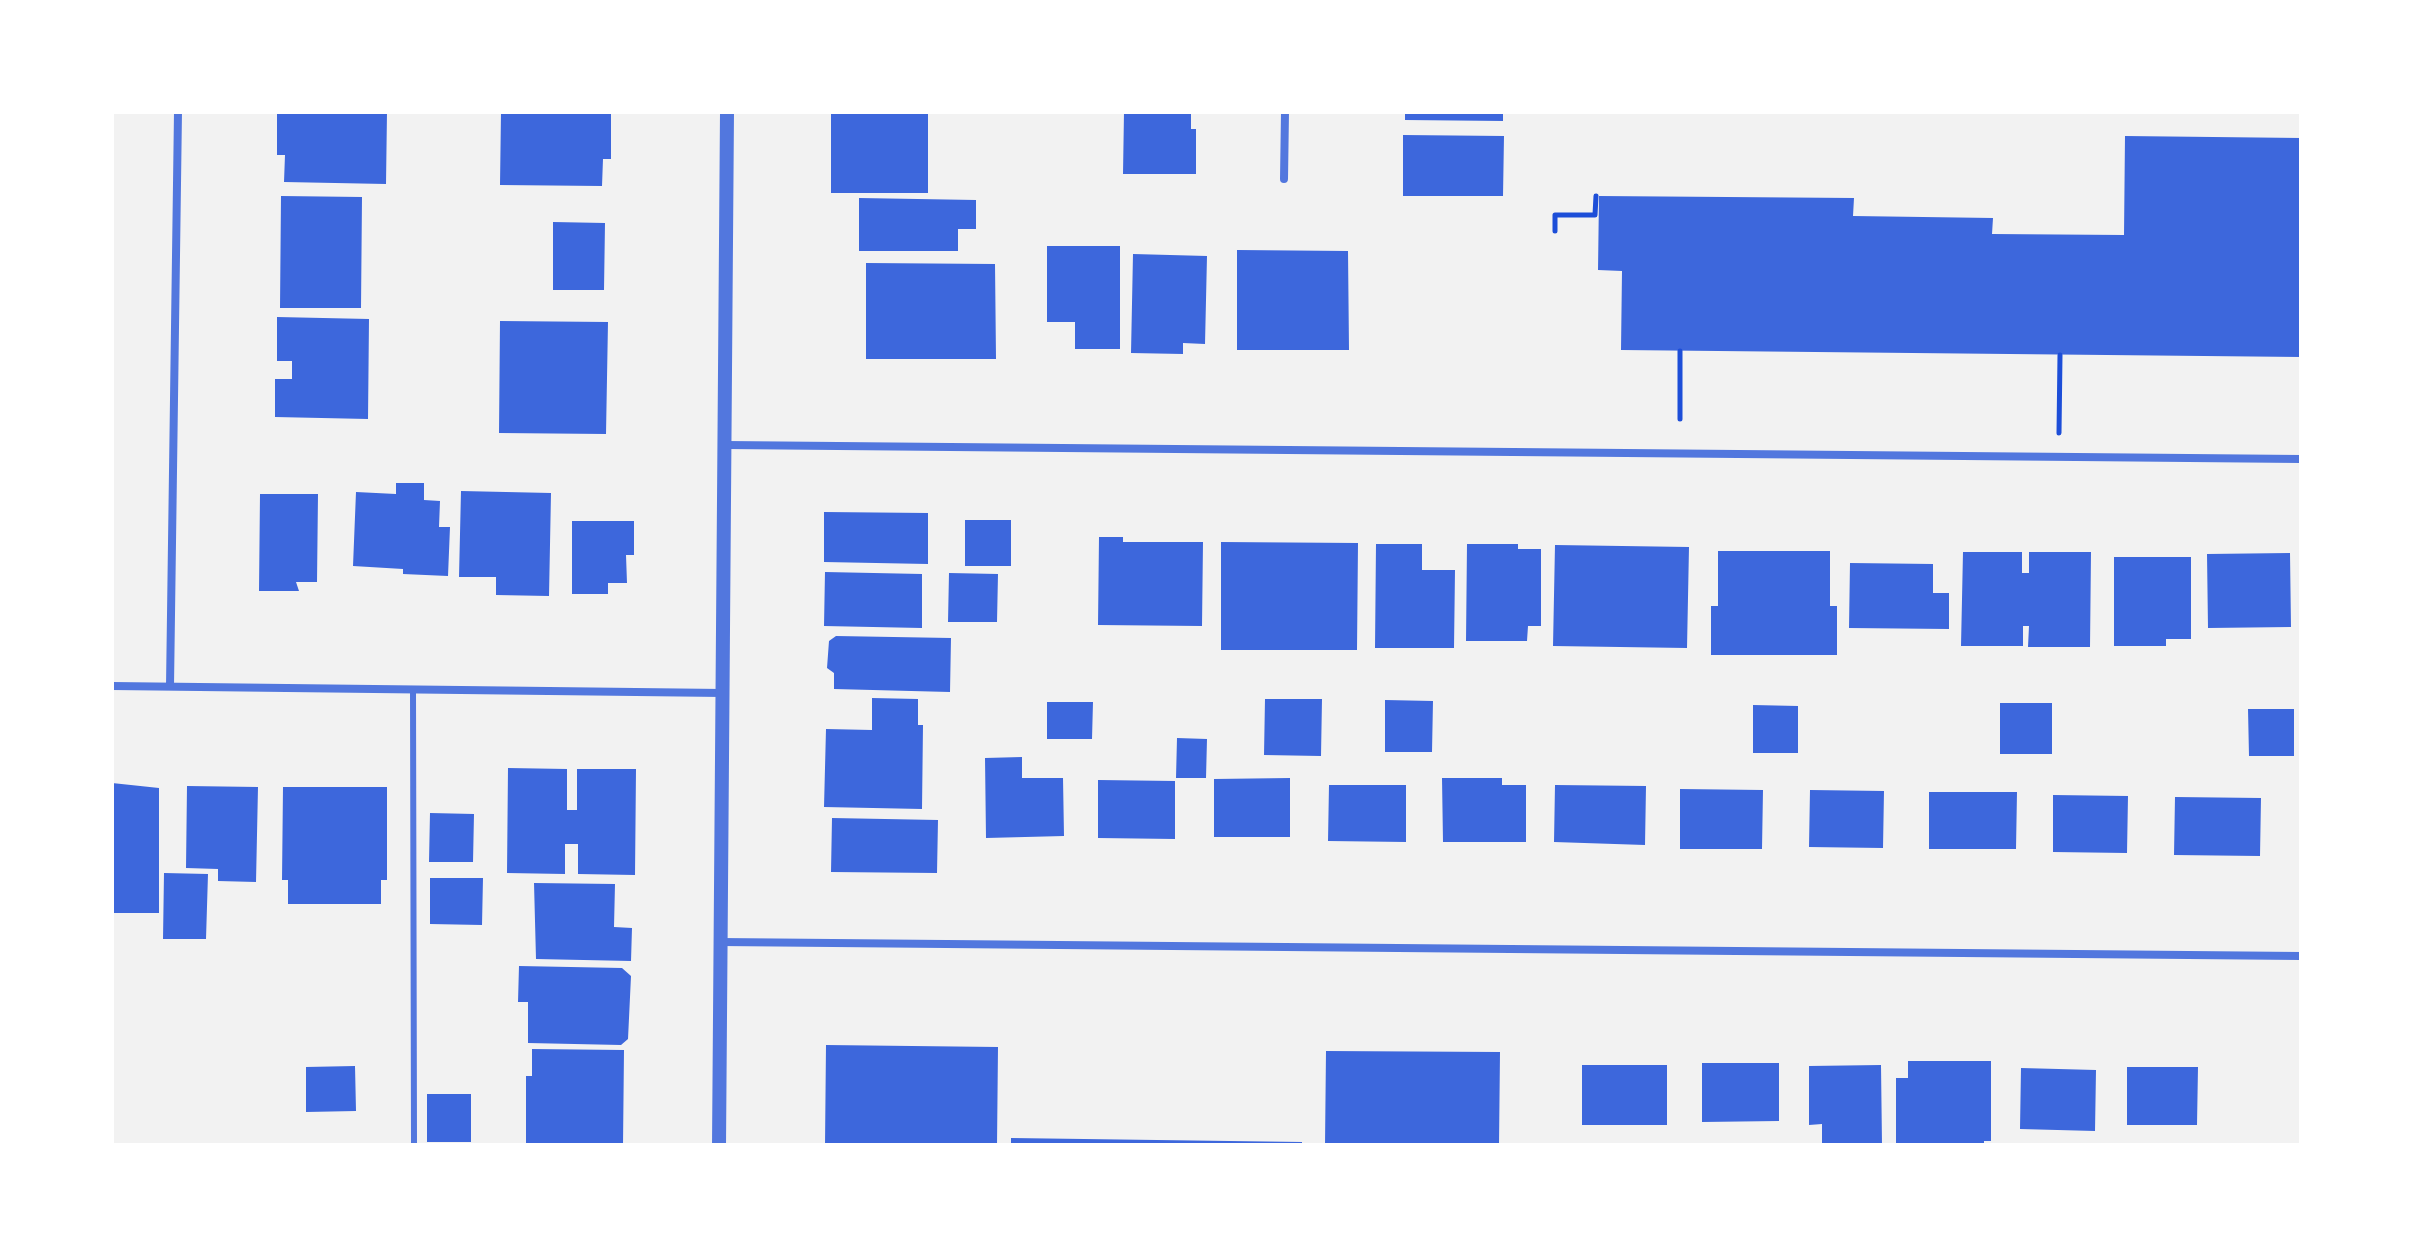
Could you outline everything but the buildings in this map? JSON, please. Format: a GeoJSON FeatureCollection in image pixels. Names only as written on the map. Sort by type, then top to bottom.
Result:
{"type":"FeatureCollection","features":[{"type":"Feature","properties":{"kind":"street"},"geometry":{"type":"LineString","coordinates":[[170,686],[178,112]]}},
{"type":"Feature","properties":{"kind":"street"},"geometry":{"type":"LineString","coordinates":[[719,1145],[727,112]]}},
{"type":"Feature","properties":{"kind":"street"},"geometry":{"type":"LineString","coordinates":[[1284,179],[1285,112]]}},
{"type":"Feature","properties":{"kind":"street"},"geometry":{"type":"LineString","coordinates":[[725,445],[2301,459]]}},
{"type":"Feature","properties":{"kind":"street"},"geometry":{"type":"LineString","coordinates":[[112,686],[723,693]]}},
{"type":"Feature","properties":{"kind":"street"},"geometry":{"type":"LineString","coordinates":[[719,942],[2301,956]]}},
{"type":"Feature","properties":{"kind":"lane"},"geometry":{"type":"LineString","coordinates":[[413,690],[414,1145]]}},
{"type":"Feature","properties":{"kind":"path"},"geometry":{"type":"LineString","coordinates":[[1555,231],[1555,215],[1595,215],[1596,196]]}},
{"type":"Feature","properties":{"kind":"path"},"geometry":{"type":"LineString","coordinates":[[1680,351],[1680,419]]}},
{"type":"Feature","properties":{"kind":"path"},"geometry":{"type":"LineString","coordinates":[[2059,458],[2060,355]]}}]}
